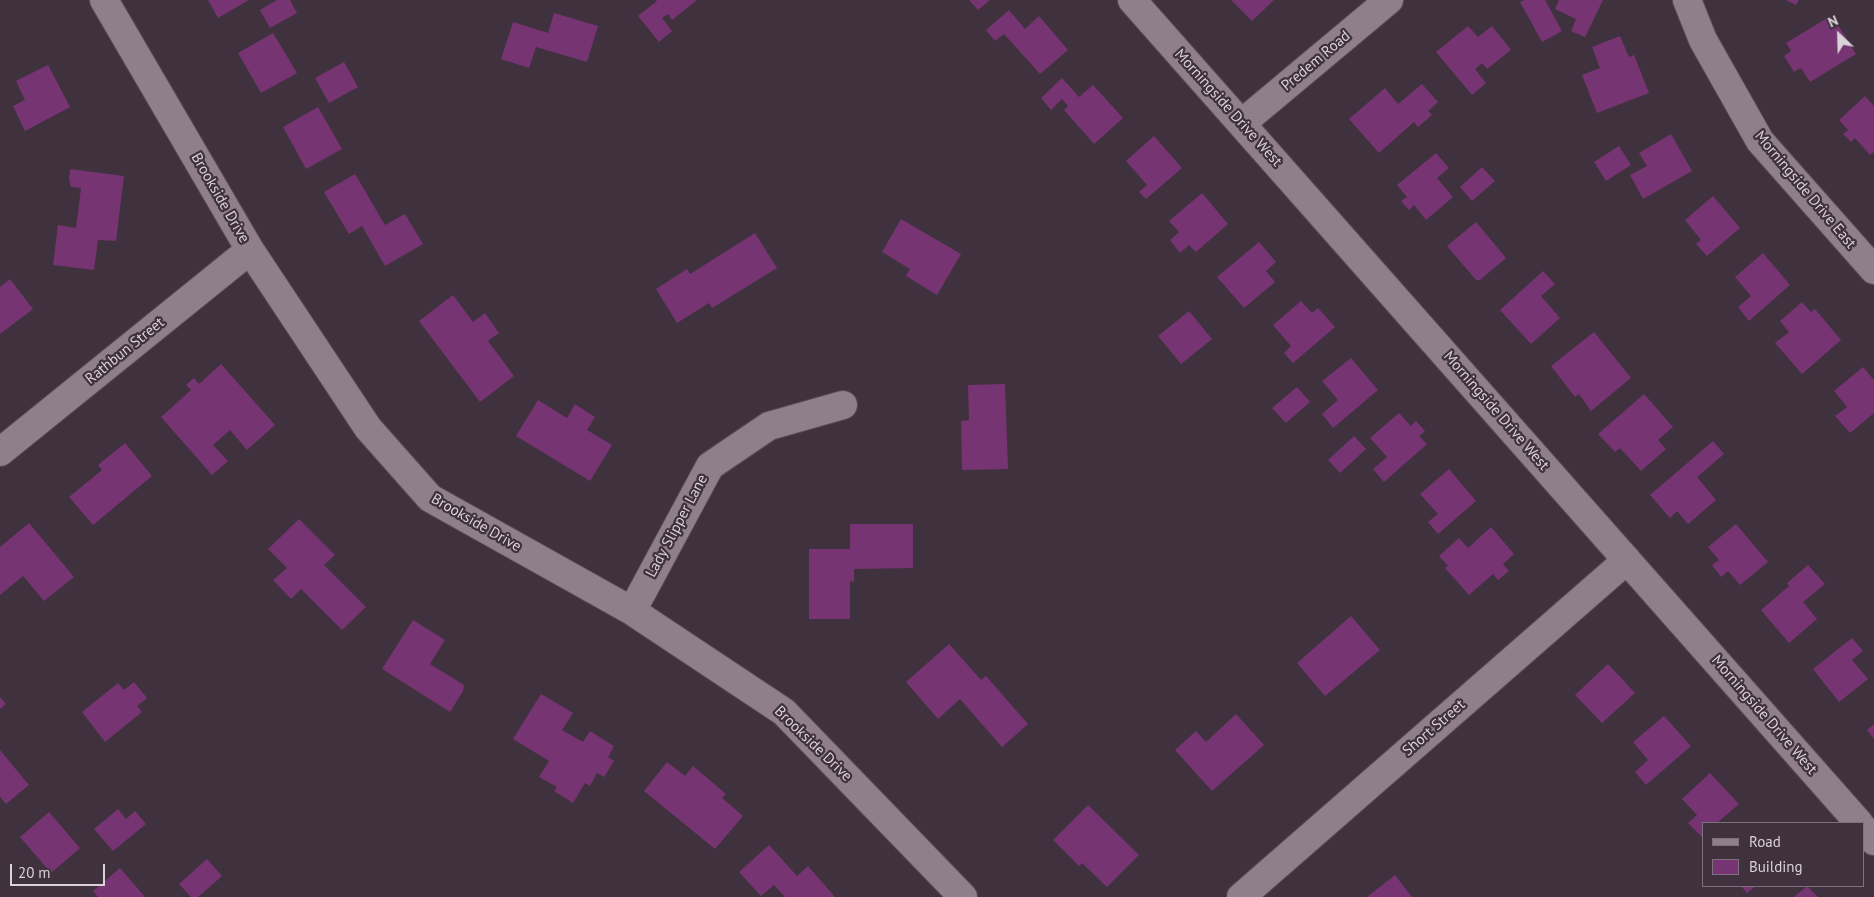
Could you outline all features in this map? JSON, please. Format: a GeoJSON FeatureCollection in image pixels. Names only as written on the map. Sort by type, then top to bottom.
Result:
{"type":"FeatureCollection","features":[{"type":"Feature","properties":{"kind":"street","name":"Brookside Drive"},"geometry":{"type":"LineString","coordinates":[[104,0],[250,250],[368,428],[430,498],[632,611],[784,712],[963,897]]}},
{"type":"Feature","properties":{"kind":"street","name":"Morningside Drive West"},"geometry":{"type":"LineString","coordinates":[[1132,0],[1858,822]]}},
{"type":"Feature","properties":{"kind":"street","name":"Predem Road"},"geometry":{"type":"LineString","coordinates":[[1242,123],[1389,0]]}},
{"type":"Feature","properties":{"kind":"street","name":"Morningside Drive East"},"geometry":{"type":"LineString","coordinates":[[1687,0],[1703,40],[1760,141],[1874,270]]}},
{"type":"Feature","properties":{"kind":"street","name":"Rathbun Street"},"geometry":{"type":"LineString","coordinates":[[0,452],[250,250]]}},
{"type":"Feature","properties":{"kind":"street","name":"Lady Slipper Lane"},"geometry":{"type":"LineString","coordinates":[[632,611],[710,466],[770,426],[843,405]]}},
{"type":"Feature","properties":{"kind":"street","name":"Short Street"},"geometry":{"type":"LineString","coordinates":[[1241,897],[1626,560]]}},
{"type":"Feature","properties":{"kind":"street"},"geometry":{"type":"LineString","coordinates":[[1864,829],[1874,841]]}},
{"type":"Feature","properties":{"kind":"building"},"geometry":{"type":"Polygon","coordinates":[[[208,0],[249,0],[218,18],[208,0]]]}},
{"type":"Feature","properties":{"kind":"building"},"geometry":{"type":"Polygon","coordinates":[[[277,0],[290,0],[297,13],[270,28],[260,10],[277,0]]]}},
{"type":"Feature","properties":{"kind":"building"},"geometry":{"type":"Polygon","coordinates":[[[656,0],[697,0],[672,20],[668,14],[662,18],[672,31],[659,42],[638,16],[656,0]]]}},
{"type":"Feature","properties":{"kind":"building"},"geometry":{"type":"Polygon","coordinates":[[[969,0],[990,0],[978,10],[969,0]]]}},
{"type":"Feature","properties":{"kind":"building"},"geometry":{"type":"Polygon","coordinates":[[[1231,0],[1274,0],[1252,21],[1231,0]]]}},
{"type":"Feature","properties":{"kind":"building"},"geometry":{"type":"Polygon","coordinates":[[[1524,0],[1545,0],[1562,31],[1542,42],[1520,2],[1524,0]]]}},
{"type":"Feature","properties":{"kind":"building"},"geometry":{"type":"Polygon","coordinates":[[[1559,0],[1603,0],[1585,37],[1571,31],[1576,19],[1555,9],[1559,0]]]}},
{"type":"Feature","properties":{"kind":"building"},"geometry":{"type":"Polygon","coordinates":[[[1786,0],[1799,0],[1796,5],[1786,0]]]}},
{"type":"Feature","properties":{"kind":"building"},"geometry":{"type":"Polygon","coordinates":[[[1009,10],[1025,29],[1039,16],[1068,50],[1040,74],[1004,34],[995,41],[986,30],[1009,10]]]}},
{"type":"Feature","properties":{"kind":"building"},"geometry":{"type":"Polygon","coordinates":[[[554,13],[598,26],[587,62],[536,47],[529,68],[501,59],[513,22],[548,33],[554,13]]]}},
{"type":"Feature","properties":{"kind":"building"},"geometry":{"type":"Polygon","coordinates":[[[1832,15],[1856,54],[1810,82],[1801,68],[1794,72],[1784,56],[1791,51],[1786,43],[1832,15]]]}},
{"type":"Feature","properties":{"kind":"building"},"geometry":{"type":"Polygon","coordinates":[[[1468,26],[1478,37],[1492,26],[1511,50],[1487,69],[1482,63],[1475,69],[1486,83],[1472,95],[1436,52],[1468,26]]]}},
{"type":"Feature","properties":{"kind":"building"},"geometry":{"type":"Polygon","coordinates":[[[273,33],[297,73],[261,93],[238,53],[273,33]]]}},
{"type":"Feature","properties":{"kind":"building"},"geometry":{"type":"Polygon","coordinates":[[[1620,36],[1629,57],[1634,55],[1649,93],[1597,113],[1582,75],[1600,68],[1592,47],[1620,36]]]}},
{"type":"Feature","properties":{"kind":"building"},"geometry":{"type":"Polygon","coordinates":[[[344,62],[358,87],[329,103],[315,78],[344,62]]]}},
{"type":"Feature","properties":{"kind":"building"},"geometry":{"type":"Polygon","coordinates":[[[48,65],[70,107],[25,131],[13,106],[25,100],[16,81],[48,65]]]}},
{"type":"Feature","properties":{"kind":"building"},"geometry":{"type":"Polygon","coordinates":[[[1062,78],[1079,97],[1093,85],[1123,118],[1094,144],[1064,110],[1068,106],[1062,99],[1051,110],[1041,98],[1062,78]]]}},
{"type":"Feature","properties":{"kind":"building"},"geometry":{"type":"Polygon","coordinates":[[[1422,84],[1438,102],[1428,111],[1432,115],[1418,127],[1414,122],[1379,153],[1349,119],[1385,88],[1398,104],[1422,84]]]}},
{"type":"Feature","properties":{"kind":"building"},"geometry":{"type":"Polygon","coordinates":[[[1865,96],[1874,106],[1874,152],[1870,155],[1855,138],[1851,142],[1843,134],[1848,130],[1839,120],[1865,96]]]}},
{"type":"Feature","properties":{"kind":"building"},"geometry":{"type":"Polygon","coordinates":[[[318,107],[342,149],[306,169],[283,127],[318,107]]]}},
{"type":"Feature","properties":{"kind":"building"},"geometry":{"type":"Polygon","coordinates":[[[1671,134],[1692,171],[1643,199],[1630,175],[1647,166],[1639,153],[1671,134]]]}},
{"type":"Feature","properties":{"kind":"building"},"geometry":{"type":"Polygon","coordinates":[[[1154,136],[1182,168],[1146,199],[1139,192],[1147,185],[1126,161],[1154,136]]]}},
{"type":"Feature","properties":{"kind":"building"},"geometry":{"type":"Polygon","coordinates":[[[1619,146],[1631,165],[1606,181],[1594,162],[1619,146]]]}},
{"type":"Feature","properties":{"kind":"building"},"geometry":{"type":"Polygon","coordinates":[[[1436,153],[1449,168],[1437,178],[1453,197],[1426,220],[1414,205],[1409,210],[1401,201],[1407,197],[1397,185],[1436,153]]]}},
{"type":"Feature","properties":{"kind":"building"},"geometry":{"type":"Polygon","coordinates":[[[1482,167],[1495,181],[1472,201],[1460,187],[1482,167]]]}},
{"type":"Feature","properties":{"kind":"building"},"geometry":{"type":"Polygon","coordinates":[[[70,169],[124,176],[116,241],[98,240],[94,270],[53,265],[58,225],[76,228],[81,188],[71,187],[69,179],[70,169]]]}},
{"type":"Feature","properties":{"kind":"building"},"geometry":{"type":"Polygon","coordinates":[[[355,174],[385,225],[405,214],[423,244],[385,266],[362,226],[349,234],[324,192],[355,174]]]}},
{"type":"Feature","properties":{"kind":"building"},"geometry":{"type":"Polygon","coordinates":[[[1202,193],[1228,224],[1196,252],[1189,245],[1180,253],[1170,240],[1179,232],[1169,221],[1202,193]]]}},
{"type":"Feature","properties":{"kind":"building"},"geometry":{"type":"Polygon","coordinates":[[[1713,196],[1740,228],[1707,256],[1696,244],[1701,240],[1685,220],[1713,196]]]}},
{"type":"Feature","properties":{"kind":"building"},"geometry":{"type":"Polygon","coordinates":[[[901,219],[961,254],[937,295],[906,276],[910,269],[882,252],[901,219]]]}},
{"type":"Feature","properties":{"kind":"building"},"geometry":{"type":"Polygon","coordinates":[[[1476,222],[1506,258],[1480,280],[1476,280],[1447,246],[1476,222]]]}},
{"type":"Feature","properties":{"kind":"building"},"geometry":{"type":"Polygon","coordinates":[[[755,233],[777,268],[712,308],[709,303],[677,323],[656,289],[687,269],[690,274],[755,233]]]}},
{"type":"Feature","properties":{"kind":"building"},"geometry":{"type":"Polygon","coordinates":[[[1259,242],[1276,262],[1266,271],[1275,282],[1244,308],[1217,277],[1259,242]]]}},
{"type":"Feature","properties":{"kind":"building"},"geometry":{"type":"Polygon","coordinates":[[[1763,253],[1790,285],[1749,321],[1738,307],[1751,296],[1735,277],[1763,253]]]}},
{"type":"Feature","properties":{"kind":"building"},"geometry":{"type":"Polygon","coordinates":[[[1543,271],[1555,284],[1541,296],[1560,318],[1531,344],[1500,310],[1543,271]]]}},
{"type":"Feature","properties":{"kind":"building"},"geometry":{"type":"Polygon","coordinates":[[[10,279],[33,309],[0,334],[0,287],[10,279]]]}},
{"type":"Feature","properties":{"kind":"building"},"geometry":{"type":"Polygon","coordinates":[[[453,295],[473,322],[485,313],[499,333],[488,341],[514,376],[480,402],[419,321],[453,295]]]}},
{"type":"Feature","properties":{"kind":"building"},"geometry":{"type":"Polygon","coordinates":[[[1301,301],[1312,313],[1318,308],[1335,327],[1293,363],[1284,353],[1291,346],[1273,325],[1301,301]]]}},
{"type":"Feature","properties":{"kind":"building"},"geometry":{"type":"Polygon","coordinates":[[[1802,302],[1811,312],[1815,309],[1841,340],[1802,374],[1775,343],[1789,332],[1780,321],[1802,302]]]}},
{"type":"Feature","properties":{"kind":"building"},"geometry":{"type":"Polygon","coordinates":[[[1189,311],[1212,339],[1181,364],[1158,336],[1189,311]]]}},
{"type":"Feature","properties":{"kind":"building"},"geometry":{"type":"Polygon","coordinates":[[[1594,332],[1631,378],[1591,411],[1579,394],[1575,397],[1551,366],[1594,332]]]}},
{"type":"Feature","properties":{"kind":"building"},"geometry":{"type":"Polygon","coordinates":[[[1351,358],[1378,390],[1333,428],[1322,414],[1338,400],[1322,381],[1351,358]]]}},
{"type":"Feature","properties":{"kind":"building"},"geometry":{"type":"Polygon","coordinates":[[[221,364],[275,425],[247,450],[230,430],[213,445],[228,461],[212,475],[161,417],[191,390],[186,385],[194,378],[199,384],[221,364]]]}},
{"type":"Feature","properties":{"kind":"building"},"geometry":{"type":"Polygon","coordinates":[[[1863,367],[1874,380],[1874,413],[1850,433],[1835,416],[1847,407],[1834,391],[1863,367]]]}},
{"type":"Feature","properties":{"kind":"building"},"geometry":{"type":"Polygon","coordinates":[[[1005,384],[1008,469],[962,470],[961,421],[969,420],[968,385],[1005,384]]]}},
{"type":"Feature","properties":{"kind":"building"},"geometry":{"type":"Polygon","coordinates":[[[1297,387],[1310,402],[1286,423],[1272,408],[1297,387]]]}},
{"type":"Feature","properties":{"kind":"building"},"geometry":{"type":"Polygon","coordinates":[[[1644,394],[1673,427],[1658,440],[1666,449],[1641,471],[1620,448],[1615,452],[1598,434],[1644,394]]]}},
{"type":"Feature","properties":{"kind":"building"},"geometry":{"type":"Polygon","coordinates":[[[538,400],[567,418],[575,404],[595,417],[587,430],[612,445],[590,481],[516,436],[538,400]]]}},
{"type":"Feature","properties":{"kind":"building"},"geometry":{"type":"Polygon","coordinates":[[[1399,413],[1411,426],[1416,421],[1425,431],[1419,436],[1427,444],[1384,482],[1373,469],[1387,457],[1370,438],[1399,413]]]}},
{"type":"Feature","properties":{"kind":"building"},"geometry":{"type":"Polygon","coordinates":[[[1354,436],[1366,449],[1340,473],[1328,460],[1354,436]]]}},
{"type":"Feature","properties":{"kind":"building"},"geometry":{"type":"Polygon","coordinates":[[[1713,441],[1724,454],[1697,477],[1716,500],[1688,524],[1677,511],[1670,518],[1650,495],[1713,441]]]}},
{"type":"Feature","properties":{"kind":"building"},"geometry":{"type":"Polygon","coordinates":[[[125,443],[152,476],[93,525],[69,497],[102,470],[98,465],[125,443]]]}},
{"type":"Feature","properties":{"kind":"building"},"geometry":{"type":"Polygon","coordinates":[[[1449,469],[1476,501],[1438,534],[1428,522],[1438,514],[1420,494],[1449,469]]]}},
{"type":"Feature","properties":{"kind":"building"},"geometry":{"type":"Polygon","coordinates":[[[299,519],[335,555],[324,565],[366,607],[342,630],[301,589],[291,599],[273,580],[287,568],[268,549],[299,519]]]}},
{"type":"Feature","properties":{"kind":"building"},"geometry":{"type":"Polygon","coordinates":[[[29,523],[74,577],[44,601],[23,576],[0,595],[0,547],[29,523]]]}},
{"type":"Feature","properties":{"kind":"building"},"geometry":{"type":"Polygon","coordinates":[[[850,524],[913,524],[913,568],[854,569],[854,582],[850,581],[850,619],[809,619],[809,549],[850,549],[850,524]]]}},
{"type":"Feature","properties":{"kind":"building"},"geometry":{"type":"Polygon","coordinates":[[[1736,524],[1768,562],[1740,585],[1728,571],[1721,577],[1712,565],[1719,560],[1708,547],[1736,524]]]}},
{"type":"Feature","properties":{"kind":"building"},"geometry":{"type":"Polygon","coordinates":[[[1491,527],[1514,554],[1503,564],[1509,571],[1498,580],[1493,574],[1469,595],[1445,568],[1448,566],[1439,556],[1459,538],[1468,548],[1491,527]]]}},
{"type":"Feature","properties":{"kind":"building"},"geometry":{"type":"Polygon","coordinates":[[[1808,565],[1825,584],[1803,602],[1817,619],[1789,643],[1761,610],[1789,586],[1787,583],[1808,565]]]}},
{"type":"Feature","properties":{"kind":"building"},"geometry":{"type":"Polygon","coordinates":[[[1351,616],[1380,650],[1325,696],[1297,663],[1351,616]]]}},
{"type":"Feature","properties":{"kind":"building"},"geometry":{"type":"Polygon","coordinates":[[[413,620],[445,640],[430,664],[464,685],[463,691],[450,712],[382,669],[413,620]]]}},
{"type":"Feature","properties":{"kind":"building"},"geometry":{"type":"Polygon","coordinates":[[[1852,638],[1863,651],[1852,660],[1868,679],[1839,702],[1813,669],[1852,638]]]}},
{"type":"Feature","properties":{"kind":"building"},"geometry":{"type":"Polygon","coordinates":[[[949,644],[981,680],[986,676],[1028,724],[1002,747],[960,699],[938,719],[906,682],[949,644]]]}},
{"type":"Feature","properties":{"kind":"building"},"geometry":{"type":"Polygon","coordinates":[[[1608,664],[1635,693],[1602,723],[1575,695],[1608,664]]]}},
{"type":"Feature","properties":{"kind":"building"},"geometry":{"type":"Polygon","coordinates":[[[134,682],[147,698],[137,706],[142,712],[105,742],[82,712],[118,683],[124,690],[134,682]]]}},
{"type":"Feature","properties":{"kind":"building"},"geometry":{"type":"Polygon","coordinates":[[[541,694],[573,713],[562,730],[583,742],[590,731],[614,746],[608,757],[614,761],[604,777],[597,773],[590,786],[585,783],[573,803],[554,791],[557,787],[539,777],[549,761],[513,739],[541,694]]]}},
{"type":"Feature","properties":{"kind":"building"},"geometry":{"type":"Polygon","coordinates":[[[0,697],[6,704],[0,709],[0,697]]]}},
{"type":"Feature","properties":{"kind":"building"},"geometry":{"type":"Polygon","coordinates":[[[1236,714],[1264,745],[1212,791],[1175,750],[1196,731],[1206,742],[1236,714]]]}},
{"type":"Feature","properties":{"kind":"building"},"geometry":{"type":"Polygon","coordinates":[[[1664,716],[1691,746],[1646,785],[1635,772],[1648,760],[1633,742],[1664,716]]]}},
{"type":"Feature","properties":{"kind":"building"},"geometry":{"type":"Polygon","coordinates":[[[1874,724],[1874,739],[1867,730],[1874,724]]]}},
{"type":"Feature","properties":{"kind":"building"},"geometry":{"type":"Polygon","coordinates":[[[0,750],[29,785],[6,804],[0,797],[0,750]]]}},
{"type":"Feature","properties":{"kind":"building"},"geometry":{"type":"Polygon","coordinates":[[[667,762],[685,776],[693,766],[726,794],[722,798],[743,816],[715,849],[644,791],[667,762]]]}},
{"type":"Feature","properties":{"kind":"building"},"geometry":{"type":"Polygon","coordinates":[[[1710,773],[1739,804],[1718,822],[1702,822],[1702,837],[1688,823],[1697,815],[1682,799],[1710,773]]]}},
{"type":"Feature","properties":{"kind":"building"},"geometry":{"type":"Polygon","coordinates":[[[1088,805],[1139,855],[1107,887],[1082,863],[1079,866],[1053,840],[1088,805]]]}},
{"type":"Feature","properties":{"kind":"building"},"geometry":{"type":"Polygon","coordinates":[[[118,809],[126,819],[135,811],[146,824],[113,851],[94,829],[118,809]]]}},
{"type":"Feature","properties":{"kind":"building"},"geometry":{"type":"Polygon","coordinates":[[[49,812],[80,848],[51,873],[20,837],[49,812]]]}},
{"type":"Feature","properties":{"kind":"building"},"geometry":{"type":"Polygon","coordinates":[[[769,845],[797,876],[808,866],[835,897],[785,897],[774,885],[761,896],[739,872],[769,845]]]}},
{"type":"Feature","properties":{"kind":"building"},"geometry":{"type":"Polygon","coordinates":[[[207,859],[222,876],[198,897],[191,897],[179,884],[207,859]]]}},
{"type":"Feature","properties":{"kind":"building"},"geometry":{"type":"Polygon","coordinates":[[[120,868],[145,897],[98,897],[93,891],[120,868]]]}},
{"type":"Feature","properties":{"kind":"building"},"geometry":{"type":"Polygon","coordinates":[[[1395,875],[1412,897],[1367,897],[1395,875]]]}},
{"type":"Feature","properties":{"kind":"building"},"geometry":{"type":"Polygon","coordinates":[[[1742,887],[1755,887],[1747,893],[1742,887]]]}},
{"type":"Feature","properties":{"kind":"building"},"geometry":{"type":"Polygon","coordinates":[[[1808,887],[1818,897],[1794,897],[1808,887]]]}}]}
